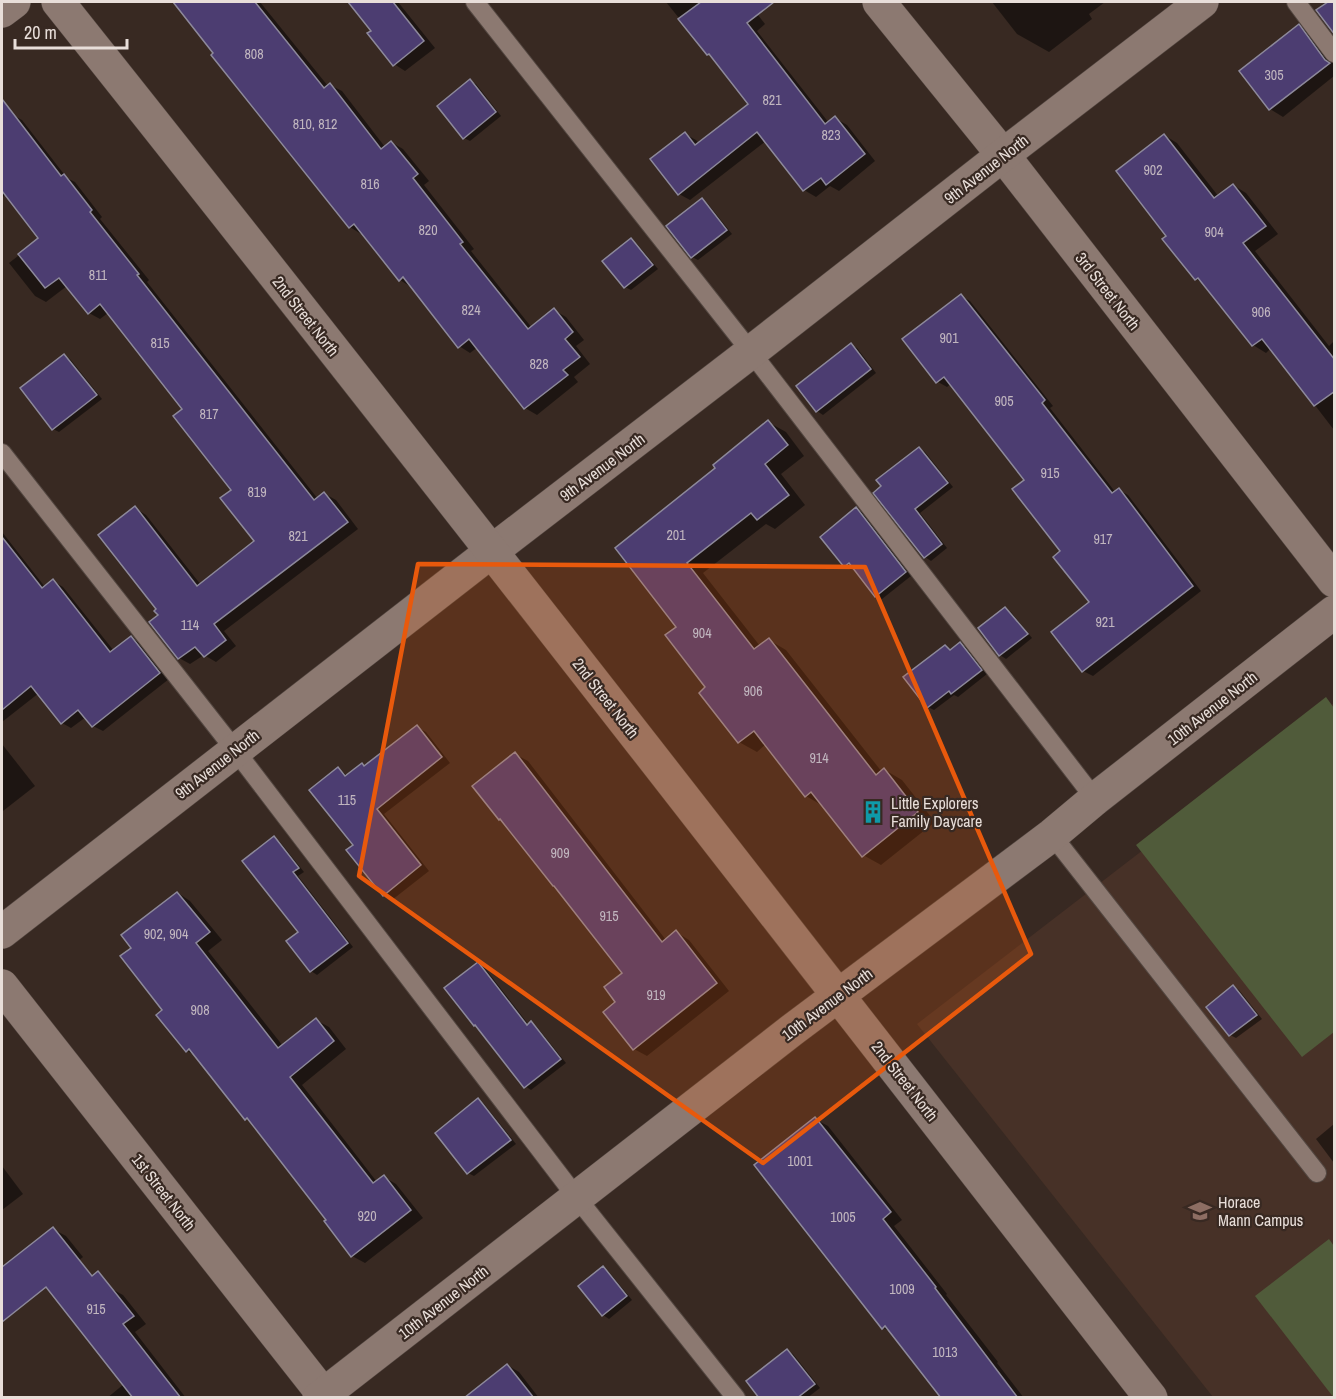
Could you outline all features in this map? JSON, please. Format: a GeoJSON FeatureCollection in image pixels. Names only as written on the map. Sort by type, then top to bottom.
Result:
{"type":"FeatureCollection","features":[{"type":"Feature","properties":{"kind":"street"},"geometry":{"type":"LineString","coordinates":[[2,11],[14,2]]}},
{"type":"Feature","properties":{"kind":"street","name":"2nd Street North"},"geometry":{"type":"LineString","coordinates":[[58,2],[492,551],[1151,1398]]}},
{"type":"Feature","properties":{"kind":"street","name":"3rd Street North"},"geometry":{"type":"LineString","coordinates":[[879,2],[1003,155],[1335,581]]}},
{"type":"Feature","properties":{"kind":"street","name":"9th Avenue North"},"geometry":{"type":"LineString","coordinates":[[2,932],[1202,2]]}},
{"type":"Feature","properties":{"kind":"street","name":"10th Avenue North"},"geometry":{"type":"LineString","coordinates":[[323,1397],[838,994],[1052,835],[1335,612]]}},
{"type":"Feature","properties":{"kind":"street","name":"1st Street North"},"geometry":{"type":"LineString","coordinates":[[2,986],[323,1397]]}},
{"type":"Feature","properties":{"kind":"lane"},"geometry":{"type":"LineString","coordinates":[[475,2],[752,352],[1095,799]]}},
{"type":"Feature","properties":{"kind":"lane"},"geometry":{"type":"LineString","coordinates":[[1296,2],[1335,52]]}},
{"type":"Feature","properties":{"kind":"lane"},"geometry":{"type":"LineString","coordinates":[[2,453],[235,750],[577,1198],[736,1398]]}},
{"type":"Feature","properties":{"kind":"lane"},"geometry":{"type":"LineString","coordinates":[[1052,835],[1317,1173]]}},
{"type":"Feature","properties":{"kind":"highlighted area"},"geometry":{"type":"Polygon","coordinates":[[[418,564],[865,567],[1031,954],[763,1163],[359,876],[418,564]]]}},
{"type":"Feature","properties":{"kind":"shaded area","name":"Horace Mann Campus"},"geometry":{"type":"Polygon","coordinates":[[[1334,703],[1334,1397],[1213,1397],[917,1024],[1334,703]]]}},
{"type":"Feature","properties":{"kind":"green space"},"geometry":{"type":"Polygon","coordinates":[[[1326,697],[1334,708],[1334,1032],[1302,1057],[1136,845],[1326,697]]]}},
{"type":"Feature","properties":{"kind":"green space"},"geometry":{"type":"Polygon","coordinates":[[[1329,1239],[1334,1246],[1334,1398],[1255,1296],[1329,1239]]]}},
{"type":"Feature","properties":{"kind":"building"},"geometry":{"type":"Polygon","coordinates":[[[173,2],[255,2],[324,88],[330,83],[381,149],[391,141],[418,174],[413,178],[463,242],[460,244],[528,329],[554,308],[573,332],[565,339],[580,357],[563,370],[568,375],[524,409],[469,339],[458,348],[403,277],[399,281],[354,224],[349,228],[211,55],[213,53],[173,2]]]}},
{"type":"Feature","properties":{"kind":"building"},"geometry":{"type":"Polygon","coordinates":[[[348,2],[393,2],[424,41],[393,66],[367,33],[371,31],[348,2]]]}},
{"type":"Feature","properties":{"kind":"building"},"geometry":{"type":"Polygon","coordinates":[[[701,2],[774,2],[747,23],[825,124],[835,116],[865,154],[826,185],[821,178],[803,191],[757,132],[678,195],[650,159],[685,132],[695,145],[748,104],[678,19],[701,2]]]}},
{"type":"Feature","properties":{"kind":"building"},"geometry":{"type":"Polygon","coordinates":[[[1328,2],[1335,2],[1335,35],[1316,10],[1328,2]]]}},
{"type":"Feature","properties":{"kind":"building"},"geometry":{"type":"Polygon","coordinates":[[[1299,24],[1325,60],[1330,63],[1269,110],[1239,71],[1299,24]]]}},
{"type":"Feature","properties":{"kind":"building"},"geometry":{"type":"Polygon","coordinates":[[[470,79],[496,112],[463,139],[437,106],[470,79]]]}},
{"type":"Feature","properties":{"kind":"building"},"geometry":{"type":"Polygon","coordinates":[[[2,99],[61,176],[64,174],[92,210],[90,212],[139,274],[137,275],[314,500],[324,492],[348,522],[214,624],[226,640],[204,657],[195,647],[178,659],[149,622],[158,615],[154,611],[156,609],[98,535],[135,506],[197,586],[254,541],[220,498],[231,490],[173,416],[182,409],[100,304],[88,314],[59,278],[45,288],[18,254],[38,238],[2,191],[2,99]]]}},
{"type":"Feature","properties":{"kind":"building"},"geometry":{"type":"Polygon","coordinates":[[[1164,134],[1214,198],[1233,184],[1266,226],[1243,243],[1335,360],[1335,391],[1314,406],[1262,339],[1252,346],[1198,278],[1195,280],[1162,239],[1166,236],[1116,171],[1164,134]]]}},
{"type":"Feature","properties":{"kind":"building"},"geometry":{"type":"Polygon","coordinates":[[[702,198],[727,230],[691,258],[666,226],[702,198]]]}},
{"type":"Feature","properties":{"kind":"building"},"geometry":{"type":"Polygon","coordinates":[[[631,238],[653,265],[624,288],[602,261],[631,238]]]}},
{"type":"Feature","properties":{"kind":"building"},"geometry":{"type":"Polygon","coordinates":[[[961,294],[1045,400],[1042,403],[1112,493],[1119,488],[1193,586],[1082,672],[1051,632],[1089,602],[1053,557],[1060,551],[1012,489],[1024,480],[944,377],[936,383],[902,339],[961,294]]]}},
{"type":"Feature","properties":{"kind":"building"},"geometry":{"type":"Polygon","coordinates":[[[851,343],[871,369],[816,412],[796,386],[851,343]]]}},
{"type":"Feature","properties":{"kind":"building"},"geometry":{"type":"Polygon","coordinates":[[[64,354],[97,395],[52,430],[20,388],[64,354]]]}},
{"type":"Feature","properties":{"kind":"building"},"geometry":{"type":"Polygon","coordinates":[[[768,420],[788,445],[765,464],[789,495],[757,520],[751,513],[687,563],[754,649],[769,638],[876,775],[884,768],[918,812],[862,857],[811,792],[805,797],[754,731],[738,743],[699,693],[705,687],[665,635],[676,627],[615,548],[715,468],[713,465],[768,420]]]}},
{"type":"Feature","properties":{"kind":"building"},"geometry":{"type":"Polygon","coordinates":[[[919,447],[948,483],[915,509],[942,544],[924,558],[873,493],[881,486],[876,480],[919,447]]]}},
{"type":"Feature","properties":{"kind":"building"},"geometry":{"type":"Polygon","coordinates":[[[856,507],[906,572],[875,597],[849,563],[844,567],[820,537],[856,507]]]}},
{"type":"Feature","properties":{"kind":"building"},"geometry":{"type":"Polygon","coordinates":[[[2,537],[42,588],[53,579],[110,652],[131,636],[160,673],[92,727],[78,710],[61,724],[31,686],[2,710],[2,537]]]}},
{"type":"Feature","properties":{"kind":"building"},"geometry":{"type":"Polygon","coordinates":[[[1005,607],[1028,634],[999,656],[978,628],[1005,607]]]}},
{"type":"Feature","properties":{"kind":"building"},"geometry":{"type":"Polygon","coordinates":[[[960,642],[982,670],[951,694],[949,691],[927,708],[903,677],[945,645],[950,650],[960,642]]]}},
{"type":"Feature","properties":{"kind":"building"},"geometry":{"type":"Polygon","coordinates":[[[417,725],[442,757],[377,809],[421,865],[383,896],[346,850],[353,845],[309,790],[338,767],[345,776],[362,763],[364,766],[417,725]]]}},
{"type":"Feature","properties":{"kind":"building"},"geometry":{"type":"Polygon","coordinates":[[[515,752],[662,942],[676,930],[717,983],[633,1050],[603,1012],[615,1002],[604,987],[622,973],[472,786],[515,752]]]}},
{"type":"Feature","properties":{"kind":"building"},"geometry":{"type":"Polygon","coordinates":[[[274,836],[299,868],[293,872],[348,943],[310,972],[286,941],[298,932],[242,861],[274,836]]]}},
{"type":"Feature","properties":{"kind":"building"},"geometry":{"type":"Polygon","coordinates":[[[177,892],[210,932],[196,943],[278,1048],[316,1018],[334,1041],[290,1077],[373,1183],[384,1175],[411,1210],[351,1257],[324,1221],[326,1220],[247,1118],[245,1120],[189,1049],[186,1052],[156,1015],[162,1010],[120,956],[131,948],[121,935],[177,892]]]}},
{"type":"Feature","properties":{"kind":"building"},"geometry":{"type":"Polygon","coordinates":[[[478,962],[527,1025],[531,1021],[561,1059],[524,1088],[444,988],[478,962]]]}},
{"type":"Feature","properties":{"kind":"building"},"geometry":{"type":"Polygon","coordinates":[[[1233,985],[1257,1015],[1229,1036],[1206,1007],[1233,985]]]}},
{"type":"Feature","properties":{"kind":"building"},"geometry":{"type":"Polygon","coordinates":[[[478,1098],[511,1140],[467,1174],[435,1133],[478,1098]]]}},
{"type":"Feature","properties":{"kind":"building"},"geometry":{"type":"Polygon","coordinates":[[[815,1117],[891,1212],[883,1219],[1018,1398],[941,1398],[885,1326],[882,1329],[754,1165],[815,1117]]]}},
{"type":"Feature","properties":{"kind":"building"},"geometry":{"type":"Polygon","coordinates":[[[53,1227],[92,1276],[98,1271],[134,1316],[123,1324],[181,1398],[133,1398],[46,1287],[2,1322],[2,1267],[53,1227]]]}},
{"type":"Feature","properties":{"kind":"building"},"geometry":{"type":"Polygon","coordinates":[[[603,1266],[627,1296],[602,1316],[578,1286],[603,1266]]]}},
{"type":"Feature","properties":{"kind":"building"},"geometry":{"type":"Polygon","coordinates":[[[787,1349],[815,1384],[797,1398],[759,1398],[746,1381],[787,1349]]]}},
{"type":"Feature","properties":{"kind":"building"},"geometry":{"type":"Polygon","coordinates":[[[507,1364],[534,1398],[464,1398],[507,1364]]]}},
{"type":"Feature","properties":{"kind":"place","name":"Little Explorers Family Daycare"},"geometry":{"type":"Point","coordinates":[873,812]}},
{"type":"Feature","properties":{"kind":"place","name":"Horace Mann Campus"},"geometry":{"type":"Point","coordinates":[1200,1211]}}]}
